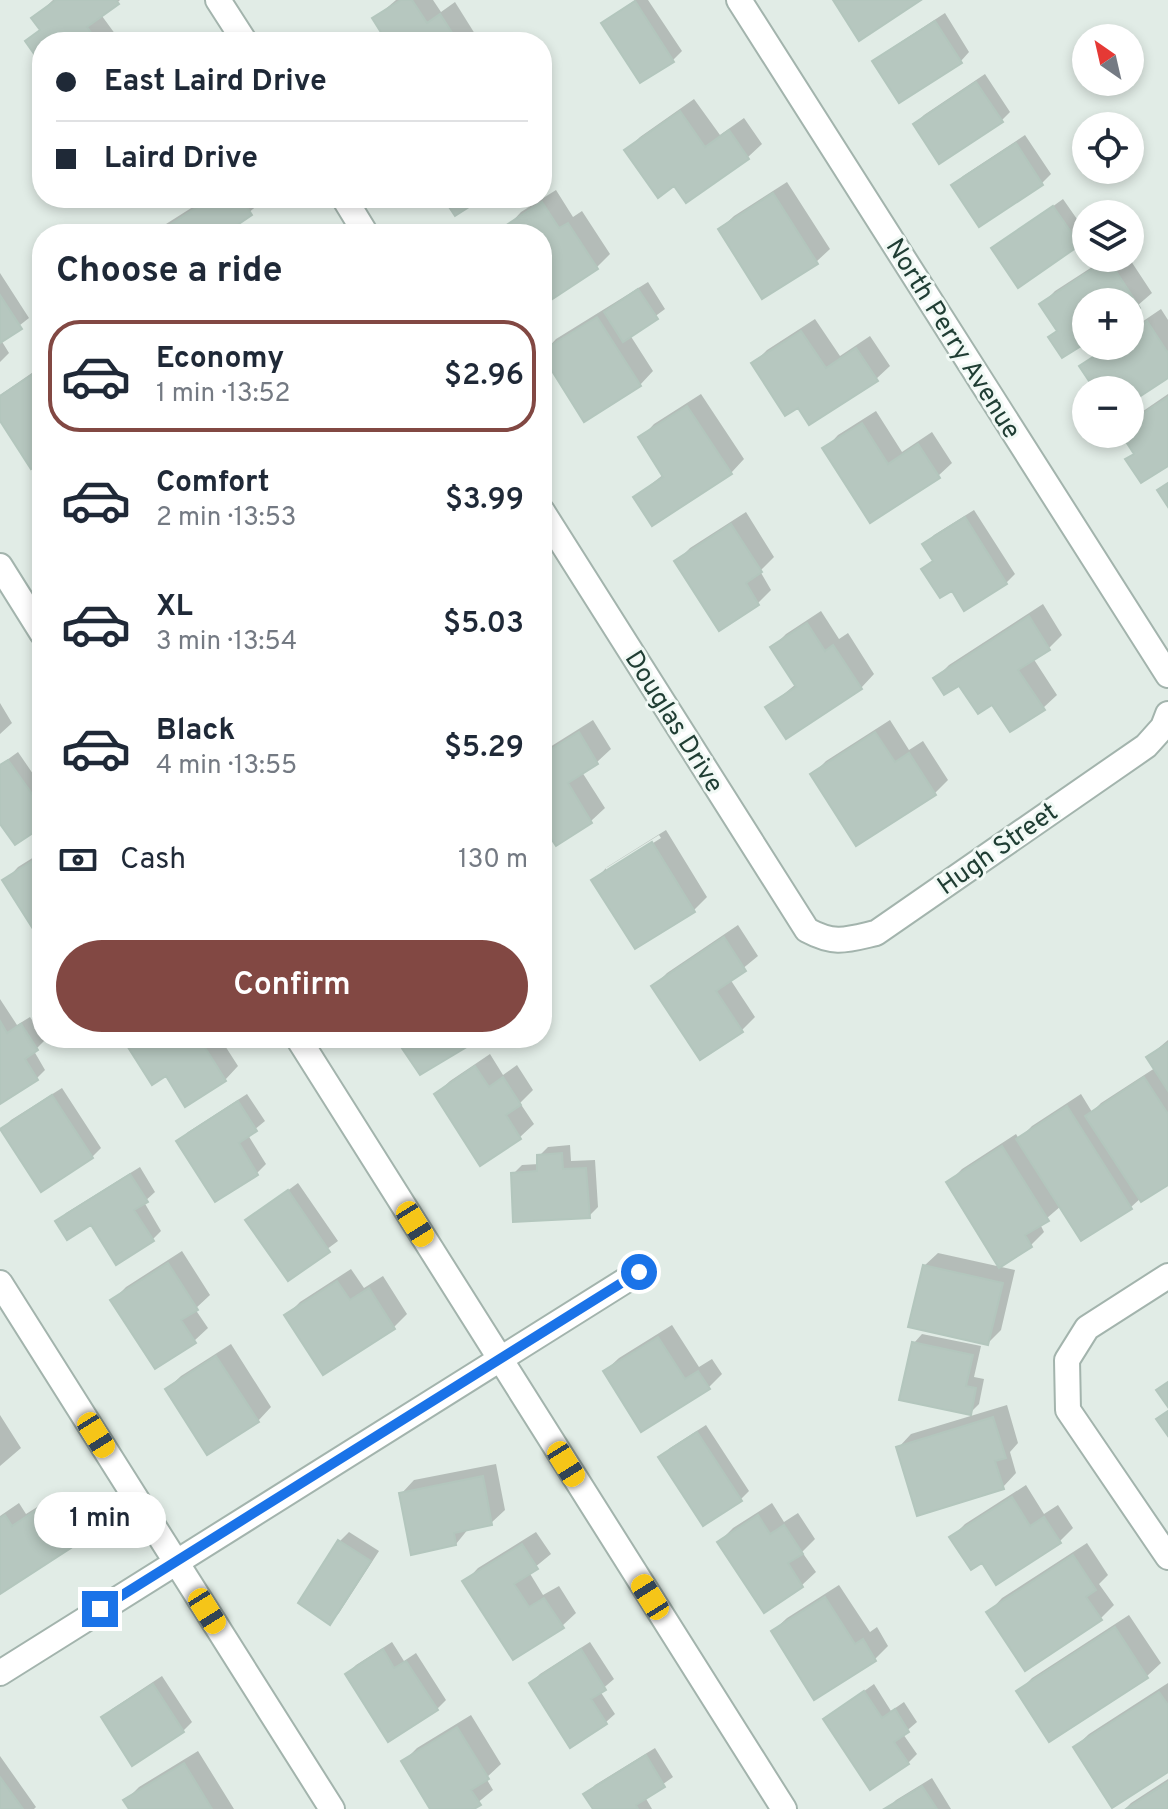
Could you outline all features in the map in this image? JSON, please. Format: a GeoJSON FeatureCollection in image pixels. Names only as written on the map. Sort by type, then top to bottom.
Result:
{"type":"FeatureCollection","features":[{"type":"Feature","properties":{"kind":"street"},"geometry":{"type":"LineString","coordinates":[[218,0],[239,32]]}},
{"type":"Feature","properties":{"kind":"street","name":"North Perry Avenue"},"geometry":{"type":"LineString","coordinates":[[739,0],[1168,675]]}},
{"type":"Feature","properties":{"kind":"street","name":"Douglas Drive"},"geometry":{"type":"LineString","coordinates":[[552,527],[807,930]]}},
{"type":"Feature","properties":{"kind":"street"},"geometry":{"type":"LineString","coordinates":[[0,566],[32,617]]}},
{"type":"Feature","properties":{"kind":"street","name":"Hugh Street"},"geometry":{"type":"LineString","coordinates":[[807,930],[826,940],[851,939],[876,933],[1146,746],[1163,727],[1168,714]]}},
{"type":"Feature","properties":{"kind":"street"},"geometry":{"type":"LineString","coordinates":[[304,1048],[784,1809]]}},
{"type":"Feature","properties":{"kind":"street"},"geometry":{"type":"LineString","coordinates":[[0,1673],[639,1272]]}},
{"type":"Feature","properties":{"kind":"street"},"geometry":{"type":"LineString","coordinates":[[1168,1276],[1087,1328],[1067,1360],[1068,1410],[1168,1557]]}},
{"type":"Feature","properties":{"kind":"street"},"geometry":{"type":"LineString","coordinates":[[0,1283],[332,1809]]}},
{"type":"Feature","properties":{"kind":"building"},"geometry":{"type":"Polygon","coordinates":[[[56,0],[116,0],[119,4],[87,27],[91,32],[37,32],[40,30],[31,18],[56,0]]]}},
{"type":"Feature","properties":{"kind":"building"},"geometry":{"type":"Polygon","coordinates":[[[401,0],[412,0],[427,23],[440,14],[452,32],[381,32],[372,18],[401,0]]]}},
{"type":"Feature","properties":{"kind":"building"},"geometry":{"type":"Polygon","coordinates":[[[833,0],[921,0],[859,41],[833,0]]]}},
{"type":"Feature","properties":{"kind":"building"},"geometry":{"type":"Polygon","coordinates":[[[635,1],[674,62],[640,83],[601,23],[635,1]]]}},
{"type":"Feature","properties":{"kind":"building"},"geometry":{"type":"Polygon","coordinates":[[[935,21],[962,63],[899,103],[872,61],[935,21]]]}},
{"type":"Feature","properties":{"kind":"building"},"geometry":{"type":"Polygon","coordinates":[[[32,36],[32,51],[25,41],[32,36]]]}},
{"type":"Feature","properties":{"kind":"building"},"geometry":{"type":"Polygon","coordinates":[[[976,82],[1003,122],[939,164],[913,124],[976,82]]]}},
{"type":"Feature","properties":{"kind":"building"},"geometry":{"type":"Polygon","coordinates":[[[680,111],[705,147],[729,130],[749,159],[686,203],[674,186],[658,198],[624,150],[680,111]]]}},
{"type":"Feature","properties":{"kind":"building"},"geometry":{"type":"Polygon","coordinates":[[[1016,143],[1043,185],[979,227],[951,185],[1016,143]]]}},
{"type":"Feature","properties":{"kind":"building"},"geometry":{"type":"Polygon","coordinates":[[[773,193],[818,264],[762,299],[718,229],[773,193]]]}},
{"type":"Feature","properties":{"kind":"building"},"geometry":{"type":"Polygon","coordinates":[[[1053,206],[1072,233],[1072,251],[1018,288],[991,248],[1053,206]]]}},
{"type":"Feature","properties":{"kind":"building"},"geometry":{"type":"Polygon","coordinates":[[[196,208],[247,208],[252,215],[239,224],[171,224],[196,208]]]}},
{"type":"Feature","properties":{"kind":"building"},"geometry":{"type":"Polygon","coordinates":[[[450,208],[467,208],[455,216],[450,208]]]}},
{"type":"Feature","properties":{"kind":"building"},"geometry":{"type":"Polygon","coordinates":[[[533,208],[546,208],[559,228],[568,223],[598,269],[552,299],[552,224],[508,224],[533,208]]]}},
{"type":"Feature","properties":{"kind":"building"},"geometry":{"type":"Polygon","coordinates":[[[1088,272],[1116,272],[1127,288],[1072,288],[1072,352],[1062,358],[1048,337],[1057,331],[1039,304],[1088,272]]]}},
{"type":"Feature","properties":{"kind":"building"},"geometry":{"type":"Polygon","coordinates":[[[638,289],[658,319],[623,342],[604,312],[638,289]]]}},
{"type":"Feature","properties":{"kind":"building"},"geometry":{"type":"Polygon","coordinates":[[[0,295],[22,329],[0,343],[0,295]]]}},
{"type":"Feature","properties":{"kind":"building"},"geometry":{"type":"Polygon","coordinates":[[[597,317],[641,386],[584,422],[552,371],[552,345],[597,317]]]}},
{"type":"Feature","properties":{"kind":"building"},"geometry":{"type":"Polygon","coordinates":[[[1147,321],[1168,353],[1168,378],[1144,394],[1144,376],[1086,376],[1079,366],[1088,360],[1144,360],[1144,323],[1147,321]]]}},
{"type":"Feature","properties":{"kind":"building"},"geometry":{"type":"Polygon","coordinates":[[[801,331],[826,368],[856,348],[878,381],[809,425],[798,408],[785,416],[751,363],[801,331]]]}},
{"type":"Feature","properties":{"kind":"building"},"geometry":{"type":"Polygon","coordinates":[[[32,375],[31,469],[0,421],[0,396],[32,375]]]}},
{"type":"Feature","properties":{"kind":"building"},"geometry":{"type":"Polygon","coordinates":[[[1168,397],[1168,466],[1141,483],[1125,459],[1134,454],[1130,448],[1144,448],[1144,413],[1168,397]]]}},
{"type":"Feature","properties":{"kind":"building"},"geometry":{"type":"Polygon","coordinates":[[[687,406],[732,474],[652,526],[633,497],[663,477],[638,437],[687,406]]]}},
{"type":"Feature","properties":{"kind":"building"},"geometry":{"type":"Polygon","coordinates":[[[862,423],[888,464],[918,444],[940,478],[870,523],[822,448],[862,423]]]}},
{"type":"Feature","properties":{"kind":"building"},"geometry":{"type":"Polygon","coordinates":[[[1168,483],[1168,507],[1157,490],[1168,483]]]}},
{"type":"Feature","properties":{"kind":"building"},"geometry":{"type":"Polygon","coordinates":[[[965,517],[1007,584],[964,611],[952,591],[940,598],[921,569],[933,561],[922,544],[965,517]]]}},
{"type":"Feature","properties":{"kind":"building"},"geometry":{"type":"Polygon","coordinates":[[[731,524],[762,572],[746,583],[759,605],[719,631],[674,561],[731,524]]]}},
{"type":"Feature","properties":{"kind":"building"},"geometry":{"type":"Polygon","coordinates":[[[1029,616],[1050,650],[1018,670],[1045,710],[1010,732],[992,705],[978,714],[959,686],[944,695],[933,678],[1029,616]]]}},
{"type":"Feature","properties":{"kind":"building"},"geometry":{"type":"Polygon","coordinates":[[[807,623],[825,651],[833,645],[862,689],[786,739],[765,707],[796,687],[770,647],[807,623]]]}},
{"type":"Feature","properties":{"kind":"building"},"geometry":{"type":"Polygon","coordinates":[[[579,732],[598,764],[568,783],[592,823],[556,846],[552,840],[552,749],[579,732]]]}},
{"type":"Feature","properties":{"kind":"building"},"geometry":{"type":"Polygon","coordinates":[[[875,732],[895,762],[909,753],[936,795],[856,846],[810,774],[875,732]]]}},
{"type":"Feature","properties":{"kind":"building"},"geometry":{"type":"Polygon","coordinates":[[[8,760],[32,794],[32,834],[15,845],[0,824],[0,765],[8,760]]]}},
{"type":"Feature","properties":{"kind":"building"},"geometry":{"type":"Polygon","coordinates":[[[652,842],[695,912],[635,949],[591,880],[652,842]]]}},
{"type":"Feature","properties":{"kind":"building"},"geometry":{"type":"Polygon","coordinates":[[[32,861],[32,927],[2,880],[32,861]]]}},
{"type":"Feature","properties":{"kind":"building"},"geometry":{"type":"Polygon","coordinates":[[[724,937],[746,971],[716,991],[743,1032],[700,1060],[651,986],[724,937]]]}},
{"type":"Feature","properties":{"kind":"building"},"geometry":{"type":"Polygon","coordinates":[[[0,1021],[7,1033],[21,1024],[32,1041],[32,1048],[38,1050],[25,1059],[38,1080],[0,1104],[0,1021]]]}},
{"type":"Feature","properties":{"kind":"building"},"geometry":{"type":"Polygon","coordinates":[[[1168,1043],[1168,1091],[1146,1057],[1168,1043]]]}},
{"type":"Feature","properties":{"kind":"building"},"geometry":{"type":"Polygon","coordinates":[[[129,1048],[205,1048],[226,1081],[185,1107],[166,1076],[152,1085],[129,1048]]]}},
{"type":"Feature","properties":{"kind":"building"},"geometry":{"type":"Polygon","coordinates":[[[402,1048],[465,1048],[420,1075],[402,1048]]]}},
{"type":"Feature","properties":{"kind":"building"},"geometry":{"type":"Polygon","coordinates":[[[475,1066],[489,1087],[503,1077],[521,1105],[506,1115],[521,1139],[480,1166],[434,1094],[475,1066]]]}},
{"type":"Feature","properties":{"kind":"building"},"geometry":{"type":"Polygon","coordinates":[[[1144,1077],[1168,1114],[1168,1185],[1141,1202],[1085,1116],[1144,1077]]]}},
{"type":"Feature","properties":{"kind":"building"},"geometry":{"type":"Polygon","coordinates":[[[52,1095],[93,1158],[41,1192],[0,1129],[52,1095]]]}},
{"type":"Feature","properties":{"kind":"building"},"geometry":{"type":"Polygon","coordinates":[[[238,1101],[257,1131],[239,1143],[258,1175],[215,1202],[176,1141],[238,1101]]]}},
{"type":"Feature","properties":{"kind":"building"},"geometry":{"type":"Polygon","coordinates":[[[1067,1106],[1132,1209],[1081,1241],[1016,1139],[1067,1106]]]}},
{"type":"Feature","properties":{"kind":"building"},"geometry":{"type":"Polygon","coordinates":[[[1002,1146],[1049,1221],[1025,1235],[1032,1247],[999,1268],[946,1182],[1002,1146]]]}},
{"type":"Feature","properties":{"kind":"building"},"geometry":{"type":"Polygon","coordinates":[[[562,1153],[563,1169],[586,1168],[590,1218],[513,1222],[511,1173],[537,1171],[537,1155],[562,1153]]]}},
{"type":"Feature","properties":{"kind":"building"},"geometry":{"type":"Polygon","coordinates":[[[130,1174],[148,1202],[134,1210],[154,1241],[116,1265],[91,1225],[67,1240],[55,1221],[130,1174]]]}},
{"type":"Feature","properties":{"kind":"building"},"geometry":{"type":"Polygon","coordinates":[[[288,1190],[330,1252],[288,1281],[245,1220],[288,1190]]]}},
{"type":"Feature","properties":{"kind":"building"},"geometry":{"type":"Polygon","coordinates":[[[168,1263],[198,1310],[181,1320],[196,1343],[155,1369],[110,1300],[168,1263]]]}},
{"type":"Feature","properties":{"kind":"building"},"geometry":{"type":"Polygon","coordinates":[[[923,1265],[1003,1283],[988,1345],[908,1327],[923,1265]]]}},
{"type":"Feature","properties":{"kind":"building"},"geometry":{"type":"Polygon","coordinates":[[[337,1281],[350,1300],[369,1288],[395,1329],[323,1375],[284,1315],[337,1281]]]}},
{"type":"Feature","properties":{"kind":"building"},"geometry":{"type":"Polygon","coordinates":[[[658,1337],[685,1379],[698,1371],[710,1389],[641,1432],[603,1371],[658,1337]]]}},
{"type":"Feature","properties":{"kind":"building"},"geometry":{"type":"Polygon","coordinates":[[[912,1342],[973,1355],[966,1386],[976,1388],[971,1415],[899,1400],[912,1342]]]}},
{"type":"Feature","properties":{"kind":"building"},"geometry":{"type":"Polygon","coordinates":[[[216,1356],[259,1422],[207,1455],[165,1389],[216,1356]]]}},
{"type":"Feature","properties":{"kind":"building"},"geometry":{"type":"Polygon","coordinates":[[[1168,1382],[1168,1407],[1156,1390],[1168,1382]]]}},
{"type":"Feature","properties":{"kind":"building"},"geometry":{"type":"Polygon","coordinates":[[[1168,1411],[1168,1436],[1156,1419],[1168,1411]]]}},
{"type":"Feature","properties":{"kind":"building"},"geometry":{"type":"Polygon","coordinates":[[[993,1417],[1006,1458],[995,1461],[1004,1489],[917,1516],[896,1447],[993,1417]]]}},
{"type":"Feature","properties":{"kind":"building"},"geometry":{"type":"Polygon","coordinates":[[[697,1432],[742,1501],[703,1526],[658,1457],[697,1432]]]}},
{"type":"Feature","properties":{"kind":"building"},"geometry":{"type":"Polygon","coordinates":[[[483,1476],[492,1525],[454,1533],[456,1545],[411,1555],[399,1493],[483,1476]]]}},
{"type":"Feature","properties":{"kind":"building"},"geometry":{"type":"Polygon","coordinates":[[[1012,1497],[1030,1526],[1044,1517],[1061,1543],[996,1585],[982,1563],[971,1570],[949,1537],[1012,1497]]]}},
{"type":"Feature","properties":{"kind":"building"},"geometry":{"type":"Polygon","coordinates":[[[44,1505],[71,1548],[0,1594],[0,1518],[5,1515],[12,1526],[44,1505]]]}},
{"type":"Feature","properties":{"kind":"building"},"geometry":{"type":"Polygon","coordinates":[[[758,1515],[770,1534],[784,1525],[803,1554],[788,1563],[803,1587],[764,1613],[717,1542],[758,1515]]]}},
{"type":"Feature","properties":{"kind":"building"},"geometry":{"type":"Polygon","coordinates":[[[338,1540],[371,1561],[330,1625],[298,1603],[338,1540]]]}},
{"type":"Feature","properties":{"kind":"building"},"geometry":{"type":"Polygon","coordinates":[[[522,1544],[538,1569],[514,1584],[529,1607],[544,1598],[564,1628],[513,1660],[462,1581],[522,1544]]]}},
{"type":"Feature","properties":{"kind":"building"},"geometry":{"type":"Polygon","coordinates":[[[1073,1555],[1096,1590],[1086,1597],[1102,1620],[1025,1671],[986,1612],[1073,1555]]]}},
{"type":"Feature","properties":{"kind":"building"},"geometry":{"type":"Polygon","coordinates":[[[825,1597],[855,1644],[863,1639],[876,1661],[814,1700],[771,1631],[825,1597]]]}},
{"type":"Feature","properties":{"kind":"building"},"geometry":{"type":"Polygon","coordinates":[[[1115,1627],[1148,1678],[1049,1742],[1016,1691],[1115,1627]]]}},
{"type":"Feature","properties":{"kind":"building"},"geometry":{"type":"Polygon","coordinates":[[[383,1649],[394,1668],[406,1661],[438,1710],[388,1742],[345,1674],[383,1649]]]}},
{"type":"Feature","properties":{"kind":"building"},"geometry":{"type":"Polygon","coordinates":[[[581,1649],[606,1690],[591,1699],[607,1724],[570,1748],[529,1683],[581,1649]]]}},
{"type":"Feature","properties":{"kind":"building"},"geometry":{"type":"Polygon","coordinates":[[[153,1684],[184,1732],[132,1766],[101,1717],[153,1684]]]}},
{"type":"Feature","properties":{"kind":"building"},"geometry":{"type":"Polygon","coordinates":[[[864,1691],[882,1718],[895,1709],[909,1732],[894,1742],[909,1764],[870,1790],[823,1719],[864,1691]]]}},
{"type":"Feature","properties":{"kind":"building"},"geometry":{"type":"Polygon","coordinates":[[[1159,1692],[1168,1705],[1168,1772],[1112,1808],[1073,1747],[1159,1692]]]}},
{"type":"Feature","properties":{"kind":"building"},"geometry":{"type":"Polygon","coordinates":[[[457,1727],[489,1779],[471,1790],[481,1805],[474,1809],[430,1809],[401,1761],[457,1727]]]}},
{"type":"Feature","properties":{"kind":"building"},"geometry":{"type":"Polygon","coordinates":[[[646,1755],[665,1787],[636,1805],[638,1809],[593,1809],[583,1794],[646,1755]]]}},
{"type":"Feature","properties":{"kind":"building"},"geometry":{"type":"Polygon","coordinates":[[[184,1763],[212,1809],[129,1809],[123,1800],[184,1763]]]}},
{"type":"Feature","properties":{"kind":"building"},"geometry":{"type":"Polygon","coordinates":[[[0,1777],[23,1809],[0,1809],[0,1777]]]}},
{"type":"Feature","properties":{"kind":"building"},"geometry":{"type":"Polygon","coordinates":[[[1168,1782],[1168,1809],[1126,1809],[1168,1782]]]}},
{"type":"Feature","properties":{"kind":"building"},"geometry":{"type":"Polygon","coordinates":[[[922,1786],[937,1809],[884,1809],[922,1786]]]}},
{"type":"Feature","properties":{"kind":"route"},"geometry":{"type":"LineString","coordinates":[[100,1609],[639,1272]]}}]}
